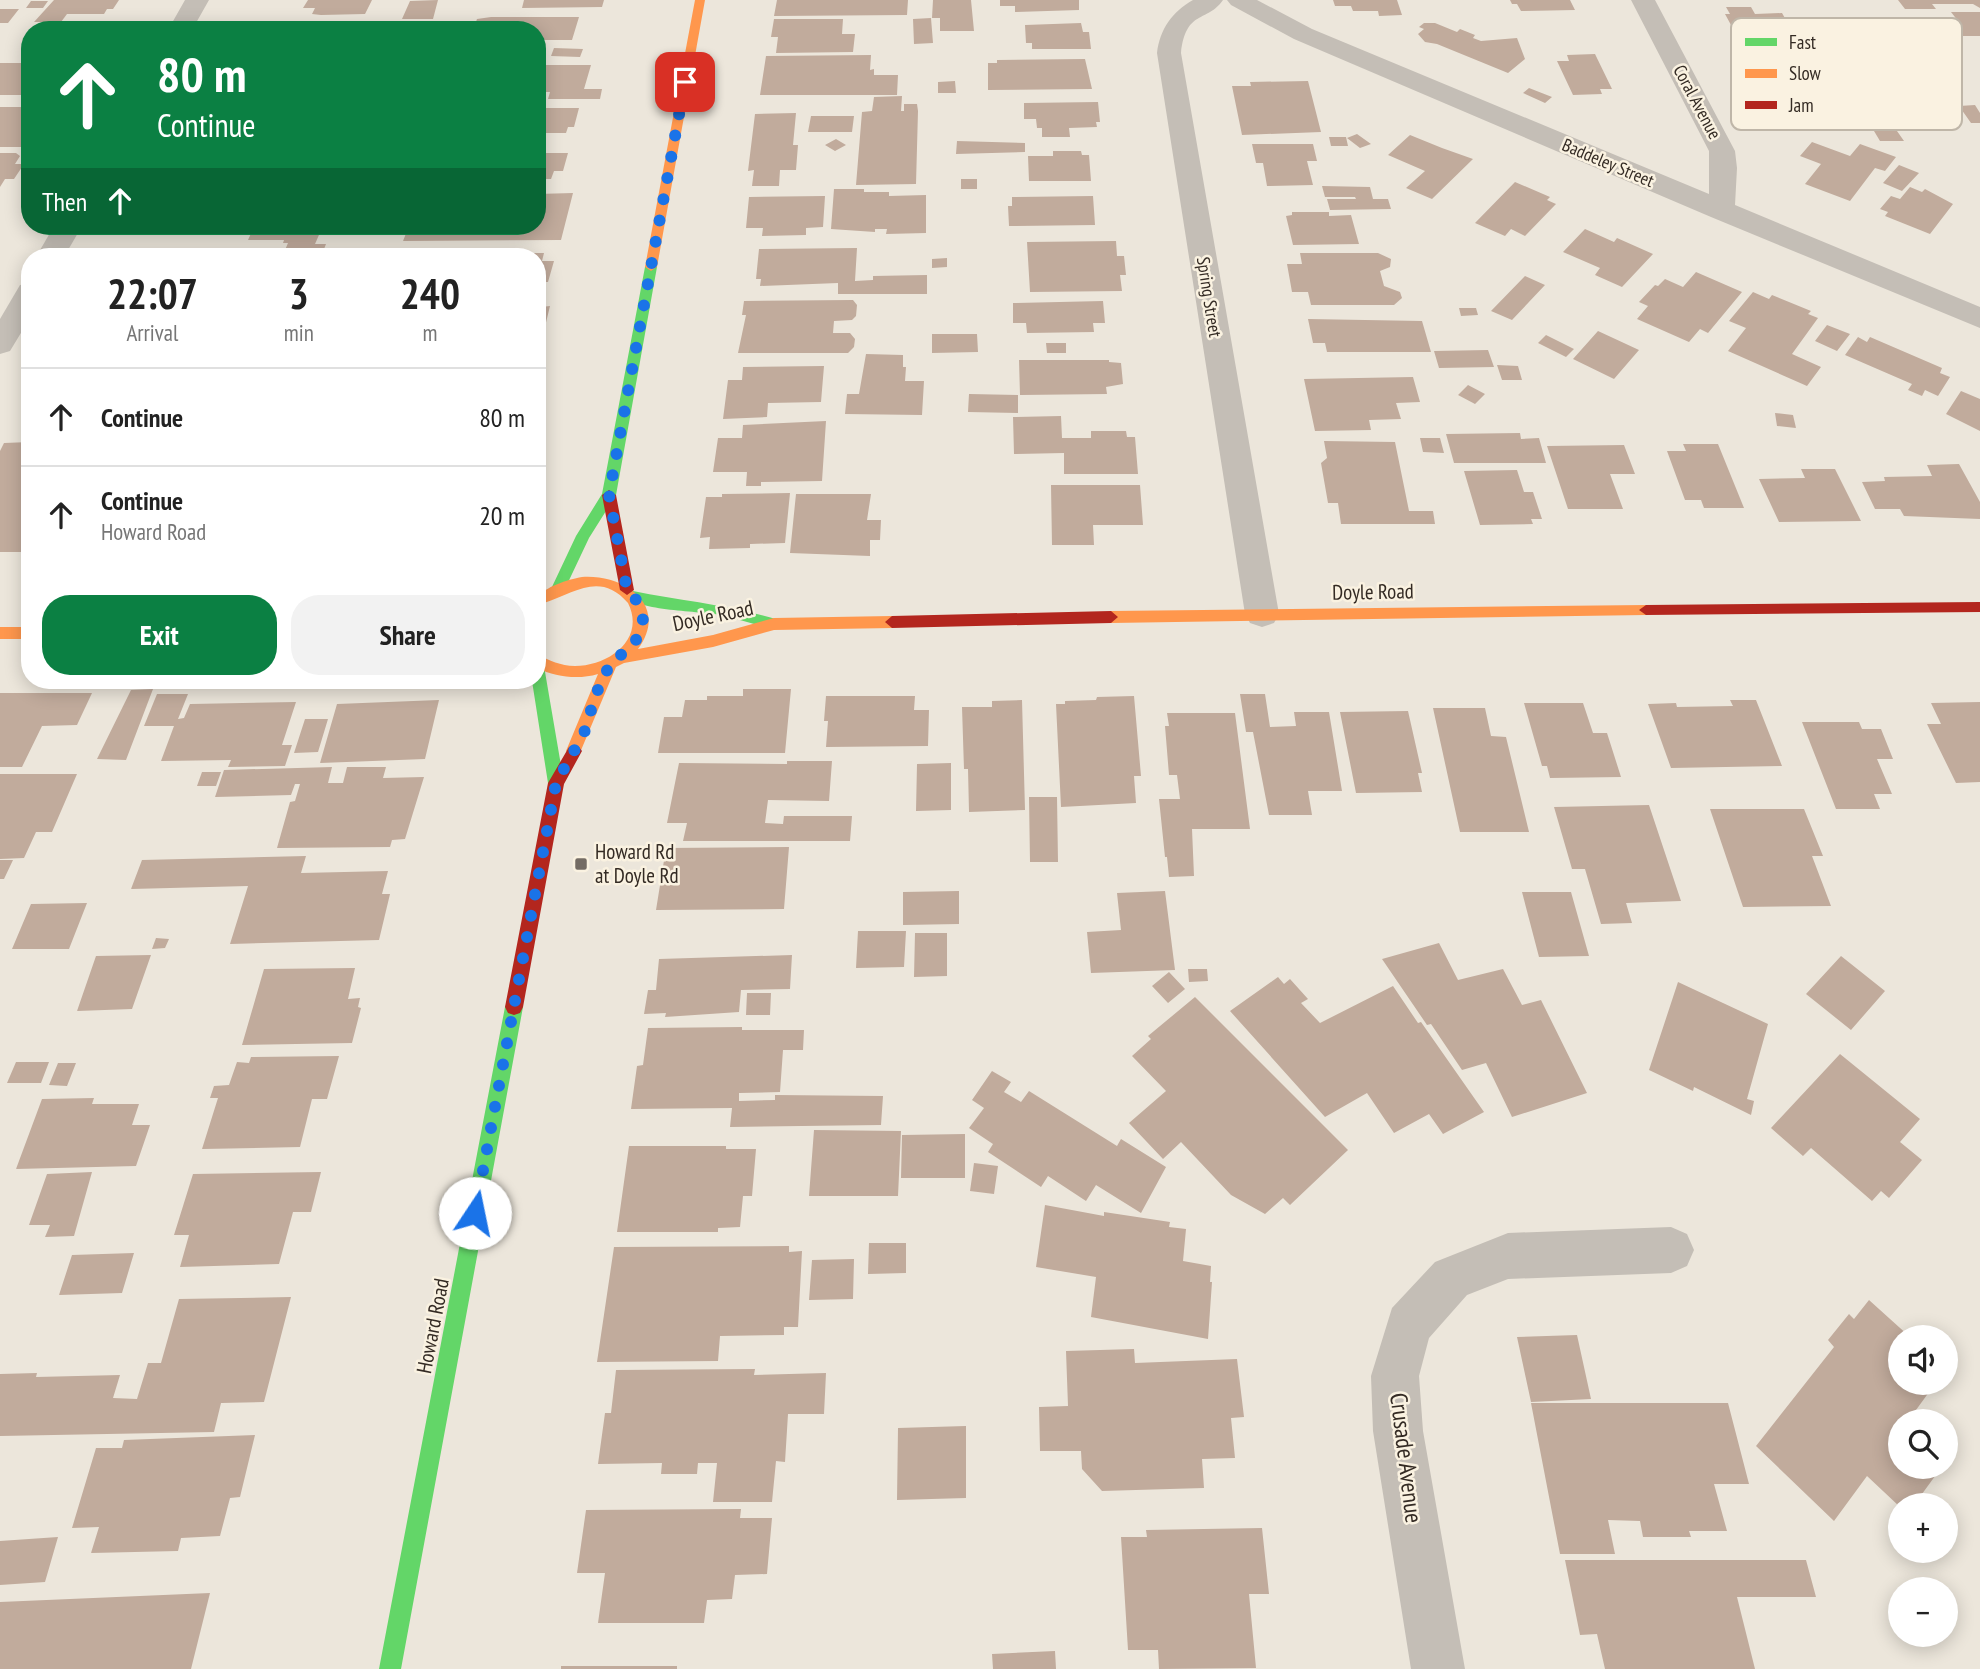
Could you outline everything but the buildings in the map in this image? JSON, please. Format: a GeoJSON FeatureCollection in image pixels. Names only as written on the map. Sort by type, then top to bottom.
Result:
{"type":"FeatureCollection","features":[{"type":"Feature","properties":{"kind":"street"},"geometry":{"type":"LineString","coordinates":[[185,21],[197,0]]}},
{"type":"Feature","properties":{"kind":"street"},"geometry":{"type":"LineString","coordinates":[[546,597],[558,589],[583,536],[609,495],[700,0]]}},
{"type":"Feature","properties":{"kind":"street","name":"Spring Street"},"geometry":{"type":"LineString","coordinates":[[1211,0],[1193,10],[1173,30],[1169,53],[1262,614]]}},
{"type":"Feature","properties":{"kind":"street","name":"Baddeley Street"},"geometry":{"type":"LineString","coordinates":[[1239,0],[1303,34],[1980,318]]}},
{"type":"Feature","properties":{"kind":"street","name":"Coral Avenue"},"geometry":{"type":"LineString","coordinates":[[1643,0],[1722,151],[1724,168],[1721,211]]}},
{"type":"Feature","properties":{"kind":"street"},"geometry":{"type":"LineString","coordinates":[[0,344],[21,308]]}},
{"type":"Feature","properties":{"kind":"street"},"geometry":{"type":"LineString","coordinates":[[609,495],[630,593]]}},
{"type":"Feature","properties":{"kind":"street","name":"Doyle Road"},"geometry":{"type":"LineString","coordinates":[[558,589],[595,581],[612,584],[630,593],[669,604],[718,608],[774,624]]}},
{"type":"Feature","properties":{"kind":"street","name":"Howard Road"},"geometry":{"type":"LineString","coordinates":[[390,1669],[556,783],[584,733],[596,694],[614,661],[634,644],[642,627],[641,610],[630,593]]}},
{"type":"Feature","properties":{"kind":"street","name":"Doyle Road"},"geometry":{"type":"LineString","coordinates":[[546,666],[570,672],[590,671],[614,661],[666,647],[713,641],[774,624],[1262,614],[1978,606]]}},
{"type":"Feature","properties":{"kind":"street"},"geometry":{"type":"LineString","coordinates":[[0,633],[21,633]]}},
{"type":"Feature","properties":{"kind":"street","name":"Howard Road"},"geometry":{"type":"LineString","coordinates":[[541,689],[556,783]]}},
{"type":"Feature","properties":{"kind":"street","name":"Crusade Avenue"},"geometry":{"type":"LineString","coordinates":[[1438,1669],[1398,1431],[1395,1376],[1409,1325],[1451,1278],[1508,1256],[1671,1250]]}},
{"type":"Feature","properties":{"kind":"traffic: fast"},"geometry":{"type":"LineString","coordinates":[[558,589],[583,536],[609,495],[651,267]]}},
{"type":"Feature","properties":{"kind":"traffic: fast"},"geometry":{"type":"LineString","coordinates":[[633,596],[669,604],[718,609],[774,624]]}},
{"type":"Feature","properties":{"kind":"traffic: fast"},"geometry":{"type":"LineString","coordinates":[[541,689],[556,783]]}},
{"type":"Feature","properties":{"kind":"traffic: fast"},"geometry":{"type":"LineString","coordinates":[[390,1669],[514,1007]]}},
{"type":"Feature","properties":{"kind":"traffic: slow"},"geometry":{"type":"LineString","coordinates":[[651,267],[700,0]]}},
{"type":"Feature","properties":{"kind":"traffic: slow"},"geometry":{"type":"LineString","coordinates":[[546,597],[582,582],[611,584],[628,593],[634,600],[639,612],[640,627],[637,639],[629,651],[605,666],[577,672],[546,666]]}},
{"type":"Feature","properties":{"kind":"traffic: slow"},"geometry":{"type":"LineString","coordinates":[[1111,617],[1646,610]]}},
{"type":"Feature","properties":{"kind":"traffic: slow"},"geometry":{"type":"LineString","coordinates":[[618,658],[713,641],[774,624],[892,622]]}},
{"type":"Feature","properties":{"kind":"traffic: slow"},"geometry":{"type":"LineString","coordinates":[[0,633],[21,633]]}},
{"type":"Feature","properties":{"kind":"traffic: slow"},"geometry":{"type":"LineString","coordinates":[[574,751],[610,664]]}},
{"type":"Feature","properties":{"kind":"traffic: jam"},"geometry":{"type":"LineString","coordinates":[[609,495],[627,590]]}},
{"type":"Feature","properties":{"kind":"traffic: jam"},"geometry":{"type":"LineString","coordinates":[[1646,610],[1980,607]]}},
{"type":"Feature","properties":{"kind":"traffic: jam"},"geometry":{"type":"LineString","coordinates":[[892,622],[1111,617]]}},
{"type":"Feature","properties":{"kind":"traffic: jam"},"geometry":{"type":"LineString","coordinates":[[514,1007],[556,783],[574,751]]}},
{"type":"Feature","properties":{"kind":"place","name":"Howard Rd at Doyle Rd"},"geometry":{"type":"Point","coordinates":[581,864]}},
{"type":"Feature","properties":{"kind":"route"},"geometry":{"type":"LineString","coordinates":[[475,1213],[556,783],[584,733],[596,694],[610,664],[634,644],[642,627],[643,618],[638,602],[627,590],[609,495],[685,82]]}}]}
